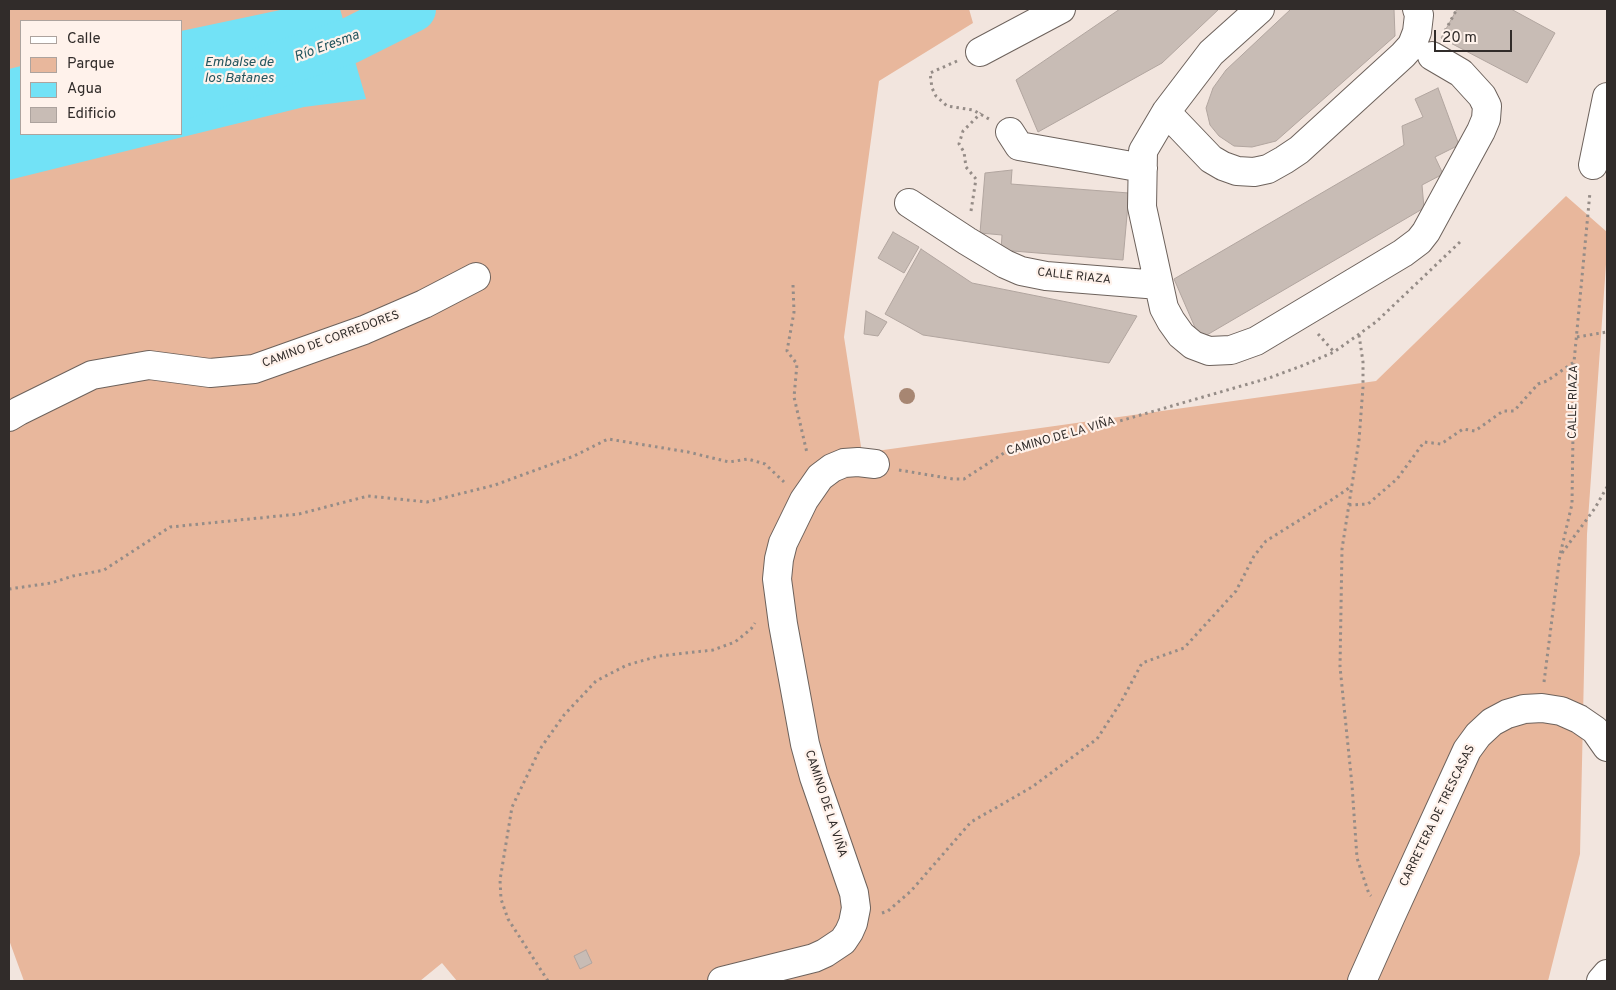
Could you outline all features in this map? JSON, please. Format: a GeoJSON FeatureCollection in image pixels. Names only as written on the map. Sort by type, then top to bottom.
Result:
{"type":"FeatureCollection","features":[{"type":"Feature","properties":{"kind":"street"},"geometry":{"type":"LineString","coordinates":[[972,55],[1061,9]]}},
{"type":"Feature","properties":{"kind":"street"},"geometry":{"type":"LineString","coordinates":[[1260,9],[1211,53],[1166,112],[1143,151],[1142,207],[1164,308],[1181,335],[1194,345],[1209,351],[1231,350],[1263,337],[1403,254],[1426,232],[1481,131],[1486,119],[1487,106],[1482,96],[1461,73],[1432,56]]}},
{"type":"Feature","properties":{"kind":"street"},"geometry":{"type":"LineString","coordinates":[[1166,112],[1210,159],[1237,171],[1254,172],[1268,169],[1299,150],[1403,55],[1412,45],[1416,32],[1419,15],[1417,9]]}},
{"type":"Feature","properties":{"kind":"street"},"geometry":{"type":"LineString","coordinates":[[1593,165],[1607,97]]}},
{"type":"Feature","properties":{"kind":"street"},"geometry":{"type":"LineString","coordinates":[[1010,132],[1019,146],[1143,168]]}},
{"type":"Feature","properties":{"kind":"street","name":"CALLE RIAZA"},"geometry":{"type":"LineString","coordinates":[[909,203],[967,241],[1005,264],[1021,271],[1046,276],[1159,286]]}},
{"type":"Feature","properties":{"kind":"street","name":"CAMINO DE CORREDORES"},"geometry":{"type":"LineString","coordinates":[[9,417],[19,410],[92,376],[149,365],[210,373],[254,369],[364,330],[424,304],[476,277]]}},
{"type":"Feature","properties":{"kind":"street","name":"CAMINO DE LA VIÑA"},"geometry":{"type":"LineString","coordinates":[[722,981],[814,958],[843,941],[853,923],[856,908],[854,893],[814,778],[805,744],[777,592],[779,559],[783,543],[809,493],[820,477],[832,468],[844,464],[858,462],[875,464]]}},
{"type":"Feature","properties":{"kind":"street","name":"CARRETERA DE TRESCASAS"},"geometry":{"type":"LineString","coordinates":[[1362,981],[1467,750],[1478,735],[1492,722],[1508,714],[1524,709],[1542,708],[1561,710],[1579,719],[1594,730],[1607,747]]}},
{"type":"Feature","properties":{"kind":"street"},"geometry":{"type":"LineString","coordinates":[[1601,981],[1607,974]]}},
{"type":"Feature","properties":{"kind":"path"},"geometry":{"type":"LineString","coordinates":[[972,55],[930,73],[932,88],[936,96],[947,106],[966,108],[981,113],[1010,132]]}},
{"type":"Feature","properties":{"kind":"path"},"geometry":{"type":"LineString","coordinates":[[967,241],[976,179],[966,167],[964,152],[958,144],[963,131],[981,113]]}},
{"type":"Feature","properties":{"kind":"path","name":"CALLE RIAZA"},"geometry":{"type":"LineString","coordinates":[[1542,708],[1546,659],[1560,555],[1572,504],[1574,362],[1593,165]]}},
{"type":"Feature","properties":{"kind":"path","name":"CAMINO DE LA VIÑA"},"geometry":{"type":"LineString","coordinates":[[875,464],[922,475],[953,479],[964,478],[975,473],[985,464],[1004,453],[1269,378],[1334,352],[1376,322],[1460,242]]}},
{"type":"Feature","properties":{"kind":"path"},"geometry":{"type":"LineString","coordinates":[[793,285],[794,312],[787,351],[797,364],[794,397],[809,493]]}},
{"type":"Feature","properties":{"kind":"path"},"geometry":{"type":"LineString","coordinates":[[1577,337],[1607,332]]}},
{"type":"Feature","properties":{"kind":"path"},"geometry":{"type":"LineString","coordinates":[[1359,334],[1363,362],[1363,387],[1359,440],[1342,549],[1340,667],[1357,858],[1369,894],[1391,916]]}},
{"type":"Feature","properties":{"kind":"path"},"geometry":{"type":"LineString","coordinates":[[1349,505],[1368,504],[1397,479],[1424,442],[1441,444],[1462,429],[1475,431],[1503,411],[1514,411],[1538,384],[1547,382],[1574,362]]}},
{"type":"Feature","properties":{"kind":"path"},"geometry":{"type":"LineString","coordinates":[[9,589],[51,583],[73,576],[104,570],[170,527],[299,514],[368,496],[427,502],[495,486],[574,456],[608,439],[688,452],[729,462],[748,459],[765,464],[809,493]]}},
{"type":"Feature","properties":{"kind":"path"},"geometry":{"type":"LineString","coordinates":[[853,923],[888,911],[911,891],[970,822],[1032,787],[1097,739],[1121,702],[1142,663],[1184,648],[1236,591],[1254,556],[1266,540],[1352,486]]}},
{"type":"Feature","properties":{"kind":"path"},"geometry":{"type":"LineString","coordinates":[[1560,555],[1595,508],[1607,487]]}},
{"type":"Feature","properties":{"kind":"path"},"geometry":{"type":"LineString","coordinates":[[548,981],[508,919],[502,899],[500,880],[512,807],[540,749],[564,715],[596,681],[627,664],[659,656],[713,650],[735,642],[751,629],[777,592]]}},
{"type":"Feature","properties":{"kind":"green space"},"geometry":{"type":"Polygon","coordinates":[[[9,9],[969,9],[973,23],[879,81],[844,337],[862,453],[1376,381],[1566,196],[1607,232],[1587,534],[1580,854],[1548,981],[457,981],[442,963],[420,981],[24,981],[9,940],[9,9]]]}},
{"type":"Feature","properties":{"kind":"water","name":"Embalse de los Batanes"},"geometry":{"type":"Polygon","coordinates":[[[285,9],[340,9],[366,99],[304,107],[9,180],[9,69],[20,66],[20,135],[182,135],[182,31],[285,9]]]}},
{"type":"Feature","properties":{"kind":"building"},"geometry":{"type":"Polygon","coordinates":[[[1120,9],[1219,9],[1162,63],[1038,132],[1016,80],[1120,9]]]}},
{"type":"Feature","properties":{"kind":"building"},"geometry":{"type":"Polygon","coordinates":[[[1291,9],[1394,9],[1395,36],[1276,141],[1252,147],[1234,146],[1219,136],[1210,125],[1206,108],[1213,88],[1226,70],[1291,9]]]}},
{"type":"Feature","properties":{"kind":"building"},"geometry":{"type":"Polygon","coordinates":[[[1457,9],[1511,9],[1555,33],[1527,83],[1441,38],[1457,9]]]}},
{"type":"Feature","properties":{"kind":"building"},"geometry":{"type":"Polygon","coordinates":[[[1438,88],[1459,145],[1435,157],[1443,174],[1422,185],[1424,208],[1200,339],[1174,279],[1404,145],[1402,126],[1423,117],[1415,99],[1438,88]]]}},
{"type":"Feature","properties":{"kind":"building"},"geometry":{"type":"Polygon","coordinates":[[[1012,170],[1011,184],[1129,193],[1123,260],[1001,250],[1002,235],[980,233],[985,173],[1012,170]]]}},
{"type":"Feature","properties":{"kind":"building"},"geometry":{"type":"Polygon","coordinates":[[[893,232],[919,247],[904,273],[878,258],[893,232]]]}},
{"type":"Feature","properties":{"kind":"building"},"geometry":{"type":"Polygon","coordinates":[[[921,249],[972,283],[1137,316],[1109,363],[923,335],[885,314],[921,249]]]}},
{"type":"Feature","properties":{"kind":"building"},"geometry":{"type":"Polygon","coordinates":[[[866,311],[887,322],[878,336],[864,334],[866,311]]]}},
{"type":"Feature","properties":{"kind":"building"},"geometry":{"type":"Polygon","coordinates":[[[586,950],[592,963],[580,969],[574,956],[586,950]]]}},
{"type":"Feature","properties":{"kind":"waterway","name":"Río Eresma"},"geometry":{"type":"LineString","coordinates":[[182,97],[349,41],[413,9]]}}]}
